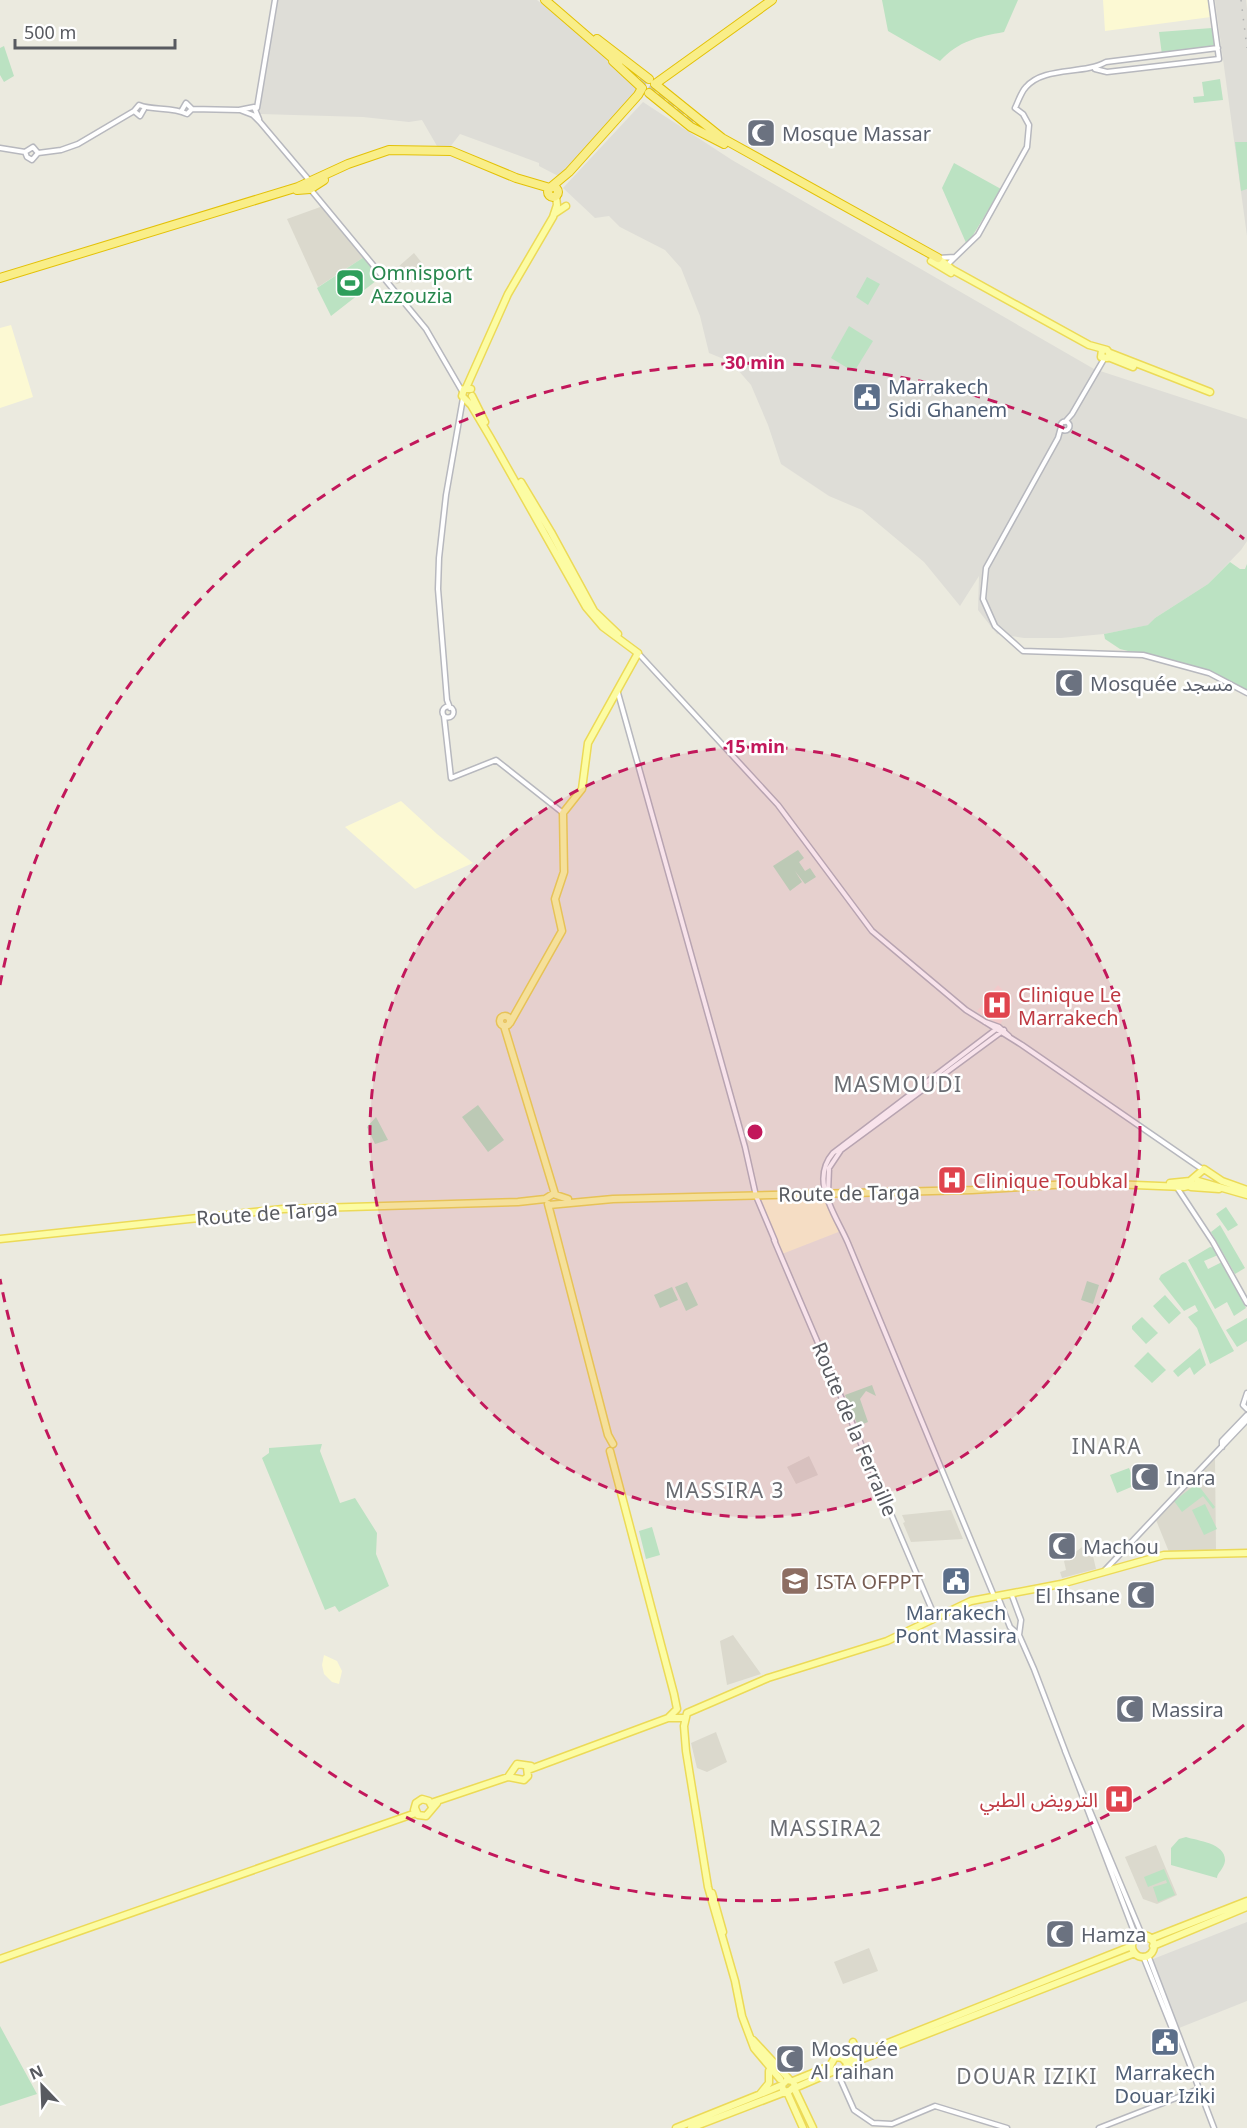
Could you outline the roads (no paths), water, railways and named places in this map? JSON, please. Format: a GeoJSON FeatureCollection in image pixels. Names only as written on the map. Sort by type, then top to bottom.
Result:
{"type":"FeatureCollection","features":[{"type":"Feature","properties":{"kind":"highway"},"geometry":{"type":"LineString","coordinates":[[545,0],[653,82],[694,122],[934,263]]}},
{"type":"Feature","properties":{"kind":"highway"},"geometry":{"type":"LineString","coordinates":[[549,0],[619,62]]}},
{"type":"Feature","properties":{"kind":"highway"},"geometry":{"type":"LineString","coordinates":[[653,82],[770,0]]}},
{"type":"Feature","properties":{"kind":"highway"},"geometry":{"type":"LineString","coordinates":[[645,90],[643,82],[653,82],[667,75],[770,0]]}},
{"type":"Feature","properties":{"kind":"highway"},"geometry":{"type":"LineString","coordinates":[[595,40],[634,80],[687,124],[717,137]]}},
{"type":"Feature","properties":{"kind":"highway"},"geometry":{"type":"LineString","coordinates":[[665,94],[663,86],[667,75]]}},
{"type":"Feature","properties":{"kind":"highway"},"geometry":{"type":"LineString","coordinates":[[634,80],[637,97]]}},
{"type":"Feature","properties":{"kind":"highway"},"geometry":{"type":"LineString","coordinates":[[552,192],[637,97],[645,90],[654,90],[653,82]]}},
{"type":"Feature","properties":{"kind":"highway"},"geometry":{"type":"LineString","coordinates":[[552,192],[645,90]]}},
{"type":"Feature","properties":{"kind":"highway"},"geometry":{"type":"LineString","coordinates":[[676,104],[684,98]]}},
{"type":"Feature","properties":{"kind":"highway"},"geometry":{"type":"LineString","coordinates":[[694,106],[694,122]]}},
{"type":"Feature","properties":{"kind":"highway"},"geometry":{"type":"LineString","coordinates":[[0,280],[309,185],[389,150],[435,149],[451,152],[552,192]]}},
{"type":"Feature","properties":{"kind":"main road"},"geometry":{"type":"LineString","coordinates":[[552,192],[554,212]]}},
{"type":"Feature","properties":{"kind":"main road"},"geometry":{"type":"LineString","coordinates":[[566,206],[554,212],[508,294],[466,394],[556,548],[591,614],[603,627],[638,653],[618,693],[588,743],[582,789],[563,813],[564,872],[555,899],[562,931],[508,1022],[553,1200],[555,1222],[611,1447],[681,1713],[707,1877],[745,2026],[755,2054],[769,2071],[788,2085]]}},
{"type":"Feature","properties":{"kind":"main road"},"geometry":{"type":"LineString","coordinates":[[934,263],[1105,355],[1209,394]]}},
{"type":"Feature","properties":{"kind":"main road"},"geometry":{"type":"LineString","coordinates":[[1200,1170],[1247,1190]]}},
{"type":"Feature","properties":{"kind":"main road"},"geometry":{"type":"LineString","coordinates":[[1200,1170],[1204,1183]]}},
{"type":"Feature","properties":{"kind":"main road","name":"Route de Targa"},"geometry":{"type":"LineString","coordinates":[[1177,1185],[1190,1181],[1200,1170]]}},
{"type":"Feature","properties":{"kind":"main road"},"geometry":{"type":"LineString","coordinates":[[1204,1183],[1211,1174]]}},
{"type":"Feature","properties":{"kind":"main road","name":"Route de Targa"},"geometry":{"type":"LineString","coordinates":[[0,1239],[283,1209],[756,1194],[826,1195],[1086,1183],[1184,1187],[1204,1183]]}},
{"type":"Feature","properties":{"kind":"main road"},"geometry":{"type":"LineString","coordinates":[[1204,1183],[1247,1195]]}},
{"type":"Feature","properties":{"kind":"main road"},"geometry":{"type":"LineString","coordinates":[[1184,1187],[1228,1190]]}},
{"type":"Feature","properties":{"kind":"main road"},"geometry":{"type":"LineString","coordinates":[[414,1811],[426,1816],[434,1804],[511,1775],[517,1764],[528,1769],[668,1718],[772,1676],[887,1641],[965,1602],[996,1596],[1007,1591],[1011,1593],[1104,1572],[1164,1555],[1247,1553]]}},
{"type":"Feature","properties":{"kind":"main road"},"geometry":{"type":"LineString","coordinates":[[511,1775],[518,1780],[524,1780],[528,1769]]}},
{"type":"Feature","properties":{"kind":"main road"},"geometry":{"type":"LineString","coordinates":[[0,1959],[263,1869],[414,1811],[420,1800],[434,1804]]}},
{"type":"Feature","properties":{"kind":"main road"},"geometry":{"type":"LineString","coordinates":[[836,2071],[835,2057],[846,2062],[1133,1950],[1139,1936],[1150,1938],[1247,1901]]}},
{"type":"Feature","properties":{"kind":"main road"},"geometry":{"type":"LineString","coordinates":[[676,2128],[757,2096],[836,2071],[846,2062],[864,2052],[1133,1950],[1146,1956],[1153,1946],[1247,1907]]}},
{"type":"Feature","properties":{"kind":"main road"},"geometry":{"type":"LineString","coordinates":[[1150,1938],[1153,1946]]}},
{"type":"Feature","properties":{"kind":"main road"},"geometry":{"type":"LineString","coordinates":[[751,2041],[788,2085],[808,2128]]}},
{"type":"Feature","properties":{"kind":"main road"},"geometry":{"type":"LineString","coordinates":[[852,2042],[856,2050],[864,2052]]}},
{"type":"Feature","properties":{"kind":"main road"},"geometry":{"type":"LineString","coordinates":[[757,2096],[769,2083],[769,2071]]}},
{"type":"Feature","properties":{"kind":"main road"},"geometry":{"type":"LineString","coordinates":[[691,2128],[804,2077],[836,2071]]}},
{"type":"Feature","properties":{"kind":"main road"},"geometry":{"type":"LineString","coordinates":[[788,2085],[804,2077]]}},
{"type":"Feature","properties":{"kind":"street"},"geometry":{"type":"LineString","coordinates":[[275,0],[253,111],[309,185],[426,329],[466,394],[447,486],[439,558],[438,589],[447,700],[453,712],[445,725]]}},
{"type":"Feature","properties":{"kind":"street"},"geometry":{"type":"LineString","coordinates":[[944,268],[978,236],[1027,147],[1029,125],[1023,114],[1015,108],[1026,87],[1042,76],[1094,69],[1107,72],[1219,59],[1211,0]]}},
{"type":"Feature","properties":{"kind":"street"},"geometry":{"type":"LineString","coordinates":[[1094,69],[1106,62],[1218,48]]}},
{"type":"Feature","properties":{"kind":"street"},"geometry":{"type":"LineString","coordinates":[[182,110],[186,103],[192,109],[253,111]]}},
{"type":"Feature","properties":{"kind":"street"},"geometry":{"type":"LineString","coordinates":[[25,152],[32,160],[38,153],[78,144],[134,111],[140,116],[144,109],[182,110],[187,114],[192,109]]}},
{"type":"Feature","properties":{"kind":"street"},"geometry":{"type":"LineString","coordinates":[[0,148],[25,152],[33,147],[38,153]]}},
{"type":"Feature","properties":{"kind":"street"},"geometry":{"type":"LineString","coordinates":[[934,263],[955,257]]}},
{"type":"Feature","properties":{"kind":"street"},"geometry":{"type":"LineString","coordinates":[[1105,355],[1072,414],[1065,422],[986,568],[982,588],[983,602],[998,630],[1023,651],[1143,655],[1209,673],[1247,693]]}},
{"type":"Feature","properties":{"kind":"street"},"geometry":{"type":"LineString","coordinates":[[1063,429],[1070,424],[1072,414]]}},
{"type":"Feature","properties":{"kind":"street"},"geometry":{"type":"LineString","coordinates":[[1065,422],[1070,424]]}},
{"type":"Feature","properties":{"kind":"street"},"geometry":{"type":"LineString","coordinates":[[638,653],[778,805],[865,924],[958,1004],[1003,1032],[1200,1170]]}},
{"type":"Feature","properties":{"kind":"street","name":"Route de la Ferraille"},"geometry":{"type":"LineString","coordinates":[[618,693],[756,1194],[935,1617]]}},
{"type":"Feature","properties":{"kind":"street"},"geometry":{"type":"LineString","coordinates":[[447,700],[444,716],[451,778],[496,760],[563,813]]}},
{"type":"Feature","properties":{"kind":"street"},"geometry":{"type":"LineString","coordinates":[[444,708],[450,708]]}},
{"type":"Feature","properties":{"kind":"street"},"geometry":{"type":"LineString","coordinates":[[444,716],[450,717]]}},
{"type":"Feature","properties":{"kind":"street"},"geometry":{"type":"LineString","coordinates":[[993,1027],[833,1153],[826,1162],[823,1174],[826,1195],[996,1596],[1010,1627],[1019,1635],[1139,1936]]}},
{"type":"Feature","properties":{"kind":"street"},"geometry":{"type":"LineString","coordinates":[[826,1195],[829,1168],[842,1150],[1003,1032]]}},
{"type":"Feature","properties":{"kind":"street"},"geometry":{"type":"LineString","coordinates":[[1188,1160],[1200,1170]]}},
{"type":"Feature","properties":{"kind":"street"},"geometry":{"type":"LineString","coordinates":[[1177,1185],[1181,1197],[1213,1242],[1247,1303]]}},
{"type":"Feature","properties":{"kind":"street"},"geometry":{"type":"LineString","coordinates":[[1181,1197],[1181,1190],[1184,1187]]}},
{"type":"Feature","properties":{"kind":"street"},"geometry":{"type":"LineString","coordinates":[[1247,1393],[1243,1405],[1247,1409]]}},
{"type":"Feature","properties":{"kind":"street"},"geometry":{"type":"LineString","coordinates":[[1222,1447],[1222,1442],[1247,1415]]}},
{"type":"Feature","properties":{"kind":"street"},"geometry":{"type":"LineString","coordinates":[[1104,1572],[1247,1420]]}},
{"type":"Feature","properties":{"kind":"street"},"geometry":{"type":"LineString","coordinates":[[1011,1593],[1021,1620],[1019,1635]]}},
{"type":"Feature","properties":{"kind":"street"},"geometry":{"type":"LineString","coordinates":[[1146,1956],[1213,2128]]}},
{"type":"Feature","properties":{"kind":"street"},"geometry":{"type":"LineString","coordinates":[[836,2071],[854,2110],[865,2120],[876,2124],[894,2123],[935,2106],[1007,2128]]}},
{"type":"Feature","properties":{"kind":"street"},"geometry":{"type":"LineString","coordinates":[[1099,2128],[1198,2089]]}},
{"type":"Feature","properties":{"kind":"tunnel"},"geometry":{"type":"LineString","coordinates":[[622,63],[695,123]]}},
{"type":"Feature","properties":{"kind":"tunnel"},"geometry":{"type":"LineString","coordinates":[[783,2078],[794,2094]]}},
{"type":"Feature","properties":{"kind":"railway"},"geometry":{"type":"LineString","coordinates":[[1241,0],[1247,48]]}},
{"type":"Feature","properties":{"kind":"place","name":"Mosque Massar"},"geometry":{"type":"Point","coordinates":[761,133]}},
{"type":"Feature","properties":{"kind":"place","name":"Omnisport Azzouzia"},"geometry":{"type":"Point","coordinates":[350,283]}},
{"type":"Feature","properties":{"kind":"place","name":"Marrakech Sidi Ghanem"},"geometry":{"type":"Point","coordinates":[867,397]}},
{"type":"Feature","properties":{"kind":"place","name":"Mosquée مسجد"},"geometry":{"type":"Point","coordinates":[1069,683]}},
{"type":"Feature","properties":{"kind":"place","name":"Clinique Le Marrakech"},"geometry":{"type":"Point","coordinates":[997,1005]}},
{"type":"Feature","properties":{"kind":"place","name":"Clinique Toubkal"},"geometry":{"type":"Point","coordinates":[952,1180]}},
{"type":"Feature","properties":{"kind":"place","name":"Inara"},"geometry":{"type":"Point","coordinates":[1145,1477]}},
{"type":"Feature","properties":{"kind":"place","name":"Machou"},"geometry":{"type":"Point","coordinates":[1062,1546]}},
{"type":"Feature","properties":{"kind":"place","name":"ISTA OFPPT"},"geometry":{"type":"Point","coordinates":[795,1581]}},
{"type":"Feature","properties":{"kind":"place","name":"Marrakech Pont Massira"},"geometry":{"type":"Point","coordinates":[956,1581]}},
{"type":"Feature","properties":{"kind":"place","name":"El Ihsane"},"geometry":{"type":"Point","coordinates":[1141,1595]}},
{"type":"Feature","properties":{"kind":"place","name":"Massira"},"geometry":{"type":"Point","coordinates":[1130,1709]}},
{"type":"Feature","properties":{"kind":"place","name":"الترويض الطبي"},"geometry":{"type":"Point","coordinates":[1119,1799]}},
{"type":"Feature","properties":{"kind":"place","name":"Hamza"},"geometry":{"type":"Point","coordinates":[1060,1934]}},
{"type":"Feature","properties":{"kind":"place","name":"Marrakech Douar Iziki"},"geometry":{"type":"Point","coordinates":[1165,2042]}},
{"type":"Feature","properties":{"kind":"place","name":"Mosquée Al raihan"},"geometry":{"type":"Point","coordinates":[790,2059]}},
{"type":"Feature","properties":{"kind":"district","name":"MASMOUDI"},"geometry":{"type":"Point","coordinates":[898,1084]}},
{"type":"Feature","properties":{"kind":"district","name":"INARA"},"geometry":{"type":"Point","coordinates":[1107,1446]}},
{"type":"Feature","properties":{"kind":"district","name":"MASSIRA 3"},"geometry":{"type":"Point","coordinates":[725,1490]}},
{"type":"Feature","properties":{"kind":"district","name":"MASSIRA2"},"geometry":{"type":"Point","coordinates":[826,1828]}},
{"type":"Feature","properties":{"kind":"district","name":"DOUAR IZIKI"},"geometry":{"type":"Point","coordinates":[1027,2076]}}]}
